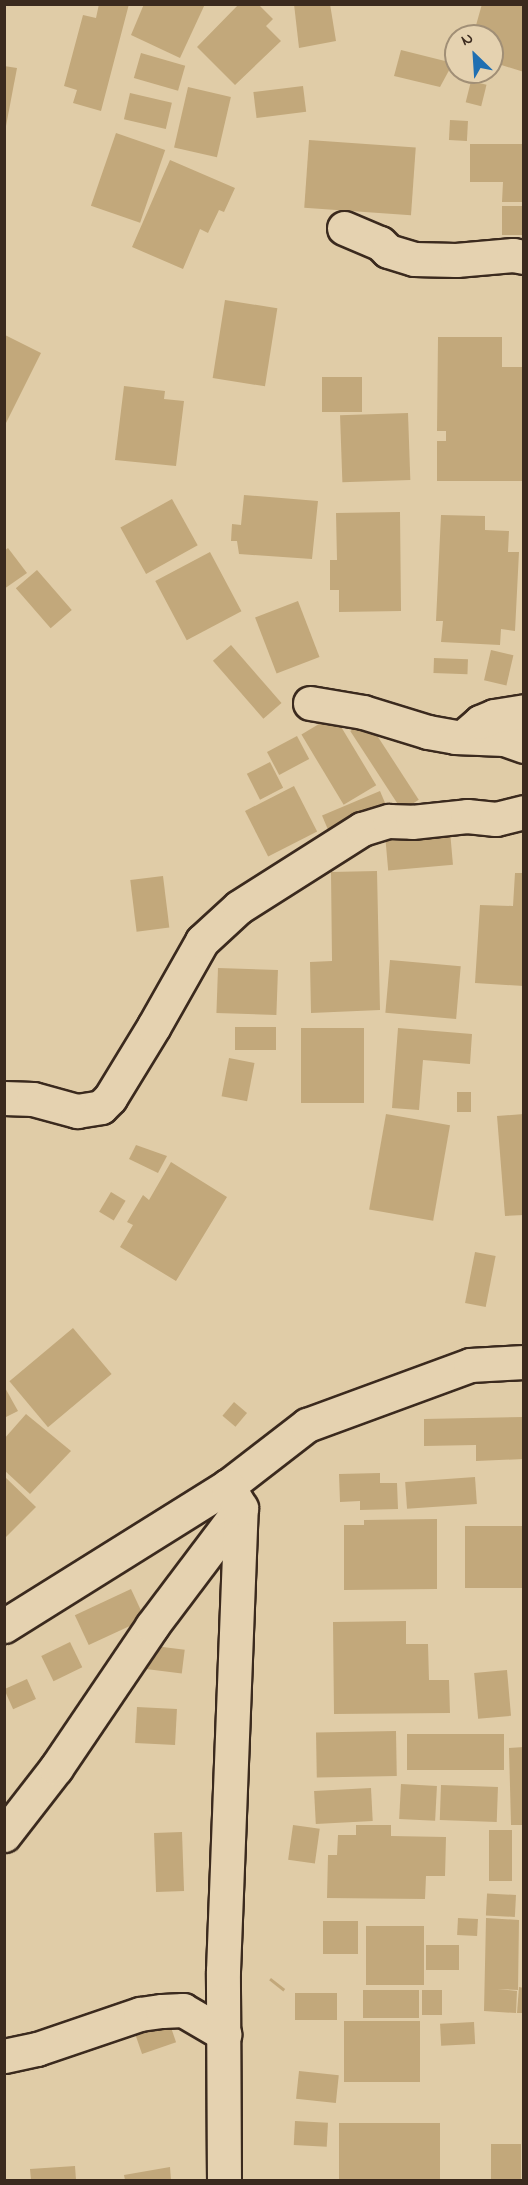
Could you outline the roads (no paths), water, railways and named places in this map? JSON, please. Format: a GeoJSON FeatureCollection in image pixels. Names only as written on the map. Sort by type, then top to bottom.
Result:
{"type":"FeatureCollection","features":[{"type":"Feature","properties":{"kind":"street"},"geometry":{"type":"LineString","coordinates":[[344,228],[380,243],[388,251],[414,259],[456,260],[513,255],[524,257]]}},
{"type":"Feature","properties":{"kind":"street"},"geometry":{"type":"LineString","coordinates":[[310,703],[363,712],[428,732],[504,739],[524,746]]}},
{"type":"Feature","properties":{"kind":"street"},"geometry":{"type":"LineString","coordinates":[[463,737],[480,722],[494,716],[524,711]]}},
{"type":"Feature","properties":{"kind":"street"},"geometry":{"type":"LineString","coordinates":[[4,1098],[33,1099],[77,1111],[101,1107],[110,1098],[154,1026],[202,941],[239,907],[362,829],[389,821],[412,822],[466,816],[496,819],[524,812]]}},
{"type":"Feature","properties":{"kind":"street"},"geometry":{"type":"LineString","coordinates":[[4,1835],[56,1768],[152,1626],[234,1497],[308,1425],[470,1365],[524,1362]]}},
{"type":"Feature","properties":{"kind":"street"},"geometry":{"type":"LineString","coordinates":[[4,1626],[234,1497]]}},
{"type":"Feature","properties":{"kind":"street"},"geometry":{"type":"LineString","coordinates":[[225,2181],[223,1971],[234,1497]]}},
{"type":"Feature","properties":{"kind":"street"},"geometry":{"type":"LineString","coordinates":[[4,2056],[37,2049],[140,2014],[162,2011],[183,2010],[224,2034]]}}]}
